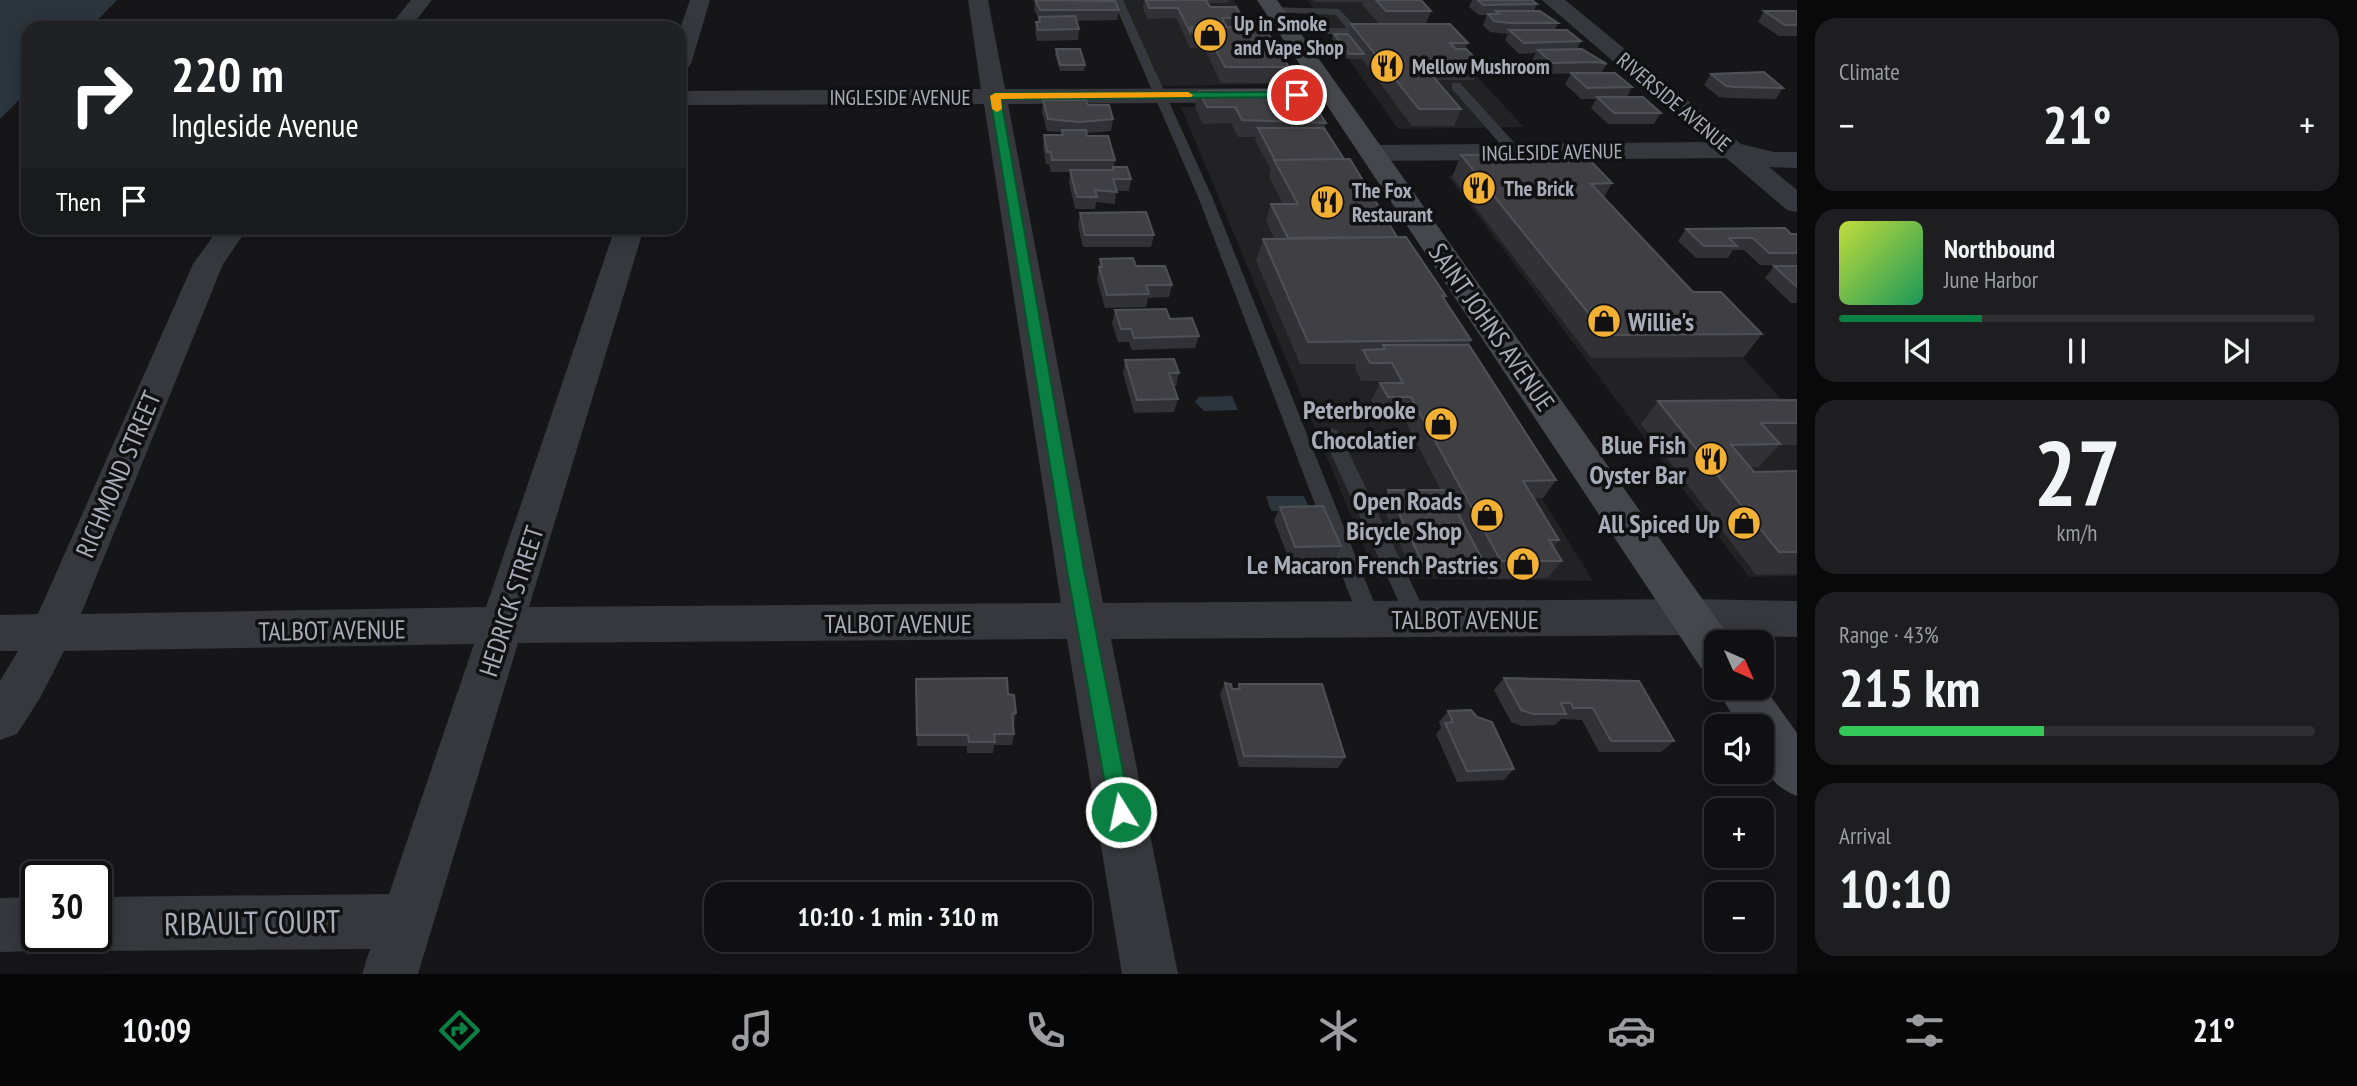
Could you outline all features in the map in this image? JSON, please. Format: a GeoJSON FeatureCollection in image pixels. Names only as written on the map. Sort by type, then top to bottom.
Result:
{"type":"FeatureCollection","features":[{"type":"Feature","properties":{"kind":"main road","name":"SAINT JOHNS AVENUE"},"geometry":{"type":"LineString","coordinates":[[1276,13],[1704,636]]}},
{"type":"Feature","properties":{"kind":"main road"},"geometry":{"type":"LineString","coordinates":[[1747,700],[1797,773]]}},
{"type":"Feature","properties":{"kind":"street"},"geometry":{"type":"LineString","coordinates":[[406,21],[422,0]]}},
{"type":"Feature","properties":{"kind":"street"},"geometry":{"type":"LineString","coordinates":[[686,43],[700,0]]}},
{"type":"Feature","properties":{"kind":"street"},"geometry":{"type":"LineString","coordinates":[[978,0],[1076,570],[1150,974]]}},
{"type":"Feature","properties":{"kind":"street","name":"RIVERSIDE AVENUE"},"geometry":{"type":"LineString","coordinates":[[1552,0],[1797,204]]}},
{"type":"Feature","properties":{"kind":"street","name":"INGLESIDE AVENUE"},"geometry":{"type":"LineString","coordinates":[[686,98],[1331,95]]}},
{"type":"Feature","properties":{"kind":"street","name":"INGLESIDE AVENUE"},"geometry":{"type":"LineString","coordinates":[[1732,150],[1749,140],[1797,140]]}},
{"type":"Feature","properties":{"kind":"street","name":"INGLESIDE AVENUE"},"geometry":{"type":"LineString","coordinates":[[1373,153],[1732,150],[1774,160],[1797,159]]}},
{"type":"Feature","properties":{"kind":"street","name":"RICHMOND STREET"},"geometry":{"type":"LineString","coordinates":[[0,719],[24,684],[52,632],[203,275],[229,235]]}},
{"type":"Feature","properties":{"kind":"street","name":"HEDRICK STREET"},"geometry":{"type":"LineString","coordinates":[[390,974],[627,235]]}},
{"type":"Feature","properties":{"kind":"street","name":"TALBOT AVENUE"},"geometry":{"type":"LineString","coordinates":[[0,633],[280,631],[503,625],[1691,617],[1797,619]]}},
{"type":"Feature","properties":{"kind":"street","name":"RIBAULT COURT"},"geometry":{"type":"LineString","coordinates":[[112,924],[407,921]]}},
{"type":"Feature","properties":{"kind":"street"},"geometry":{"type":"LineString","coordinates":[[0,925],[21,924]]}},
{"type":"Feature","properties":{"kind":"lane"},"geometry":{"type":"LineString","coordinates":[[1118,0],[1206,199],[1370,620]]}},
{"type":"Feature","properties":{"kind":"lane"},"geometry":{"type":"LineString","coordinates":[[1276,13],[1339,12],[1354,31]]}},
{"type":"Feature","properties":{"kind":"lane"},"geometry":{"type":"LineString","coordinates":[[1276,13],[1354,31],[1392,31]]}},
{"type":"Feature","properties":{"kind":"lane"},"geometry":{"type":"LineString","coordinates":[[1456,86],[1515,152]]}},
{"type":"Feature","properties":{"kind":"lane"},"geometry":{"type":"LineString","coordinates":[[1331,434],[1418,620]]}},
{"type":"Feature","properties":{"kind":"shaded area"},"geometry":{"type":"Polygon","coordinates":[[[0,0],[117,0],[97,21],[21,21],[21,98],[0,119],[0,0]]]}},
{"type":"Feature","properties":{"kind":"shaded area"},"geometry":{"type":"Polygon","coordinates":[[[1119,0],[1234,0],[1287,84],[1159,86],[1119,0]]]}},
{"type":"Feature","properties":{"kind":"shaded area"},"geometry":{"type":"Polygon","coordinates":[[[1307,0],[1405,0],[1524,127],[1398,129],[1307,0]]]}},
{"type":"Feature","properties":{"kind":"shaded area"},"geometry":{"type":"Polygon","coordinates":[[[1181,107],[1300,107],[1593,581],[1377,578],[1181,107]]]}},
{"type":"Feature","properties":{"kind":"shaded area"},"geometry":{"type":"Polygon","coordinates":[[[1574,175],[1797,416],[1797,576],[1749,577],[1448,176],[1574,175]]]}},
{"type":"Feature","properties":{"kind":"shaded area"},"geometry":{"type":"Polygon","coordinates":[[[1232,396],[1238,410],[1204,411],[1195,402],[1199,397],[1232,396]]]}},
{"type":"Feature","properties":{"kind":"shaded area"},"geometry":{"type":"Polygon","coordinates":[[[1266,496],[1304,496],[1310,511],[1271,511],[1266,496]]]}},
{"type":"Feature","properties":{"kind":"building"},"geometry":{"type":"Polygon","coordinates":[[[1035,0],[1115,1],[1119,10],[1040,10],[1035,0]]]}},
{"type":"Feature","properties":{"kind":"building"},"geometry":{"type":"Polygon","coordinates":[[[1146,0],[1206,0],[1210,7],[1236,7],[1242,18],[1222,18],[1227,27],[1191,27],[1190,32],[1178,8],[1149,8],[1146,0]]]}},
{"type":"Feature","properties":{"kind":"building"},"geometry":{"type":"Polygon","coordinates":[[[1376,0],[1421,0],[1431,11],[1386,11],[1376,0]]]}},
{"type":"Feature","properties":{"kind":"building"},"geometry":{"type":"Polygon","coordinates":[[[1478,0],[1532,0],[1537,4],[1483,5],[1478,0]]]}},
{"type":"Feature","properties":{"kind":"building"},"geometry":{"type":"Polygon","coordinates":[[[1496,11],[1540,11],[1558,23],[1494,21],[1488,14],[1499,14],[1496,11]]]}},
{"type":"Feature","properties":{"kind":"building"},"geometry":{"type":"Polygon","coordinates":[[[1764,11],[1797,11],[1797,25],[1785,25],[1764,11]]]}},
{"type":"Feature","properties":{"kind":"building"},"geometry":{"type":"Polygon","coordinates":[[[1075,16],[1079,29],[1038,30],[1036,22],[1040,22],[1039,17],[1075,16]]]}},
{"type":"Feature","properties":{"kind":"building"},"geometry":{"type":"Polygon","coordinates":[[[1351,24],[1450,24],[1468,43],[1450,43],[1456,49],[1466,49],[1481,64],[1423,65],[1461,109],[1419,109],[1351,24]]]}},
{"type":"Feature","properties":{"kind":"building"},"geometry":{"type":"Polygon","coordinates":[[[1191,27],[1264,27],[1289,67],[1225,67],[1207,33],[1193,33],[1191,27]]]}},
{"type":"Feature","properties":{"kind":"building"},"geometry":{"type":"Polygon","coordinates":[[[1509,30],[1567,30],[1581,41],[1524,43],[1509,30]]]}},
{"type":"Feature","properties":{"kind":"building"},"geometry":{"type":"Polygon","coordinates":[[[1334,34],[1348,34],[1364,54],[1349,54],[1334,34]]]}},
{"type":"Feature","properties":{"kind":"building"},"geometry":{"type":"Polygon","coordinates":[[[1056,49],[1080,49],[1085,65],[1060,65],[1056,49]]]}},
{"type":"Feature","properties":{"kind":"building"},"geometry":{"type":"Polygon","coordinates":[[[1582,49],[1607,64],[1552,63],[1538,50],[1582,49]]]}},
{"type":"Feature","properties":{"kind":"building"},"geometry":{"type":"Polygon","coordinates":[[[1764,72],[1783,88],[1726,86],[1711,74],[1764,72]]]}},
{"type":"Feature","properties":{"kind":"building"},"geometry":{"type":"Polygon","coordinates":[[[1571,73],[1615,73],[1632,87],[1587,88],[1571,73]]]}},
{"type":"Feature","properties":{"kind":"building"},"geometry":{"type":"Polygon","coordinates":[[[1305,90],[1326,123],[1242,120],[1235,107],[1207,107],[1199,91],[1305,90]]]}},
{"type":"Feature","properties":{"kind":"building"},"geometry":{"type":"Polygon","coordinates":[[[1597,97],[1643,97],[1661,113],[1614,113],[1597,97]]]}},
{"type":"Feature","properties":{"kind":"building"},"geometry":{"type":"Polygon","coordinates":[[[1043,100],[1086,100],[1088,105],[1109,105],[1113,119],[1079,122],[1048,119],[1043,100]]]}},
{"type":"Feature","properties":{"kind":"building"},"geometry":{"type":"Polygon","coordinates":[[[1258,128],[1324,128],[1344,159],[1275,160],[1258,128]]]}},
{"type":"Feature","properties":{"kind":"building"},"geometry":{"type":"Polygon","coordinates":[[[1062,130],[1086,130],[1087,136],[1108,136],[1115,160],[1052,160],[1051,152],[1047,152],[1044,135],[1063,135],[1062,130]]]}},
{"type":"Feature","properties":{"kind":"building"},"geometry":{"type":"Polygon","coordinates":[[[1584,154],[1612,183],[1591,184],[1693,292],[1721,292],[1762,334],[1606,335],[1461,155],[1584,154]]]}},
{"type":"Feature","properties":{"kind":"building"},"geometry":{"type":"Polygon","coordinates":[[[1350,159],[1397,237],[1288,238],[1271,204],[1298,204],[1274,160],[1350,159]]]}},
{"type":"Feature","properties":{"kind":"building"},"geometry":{"type":"Polygon","coordinates":[[[1113,167],[1127,167],[1131,179],[1113,179],[1117,192],[1095,190],[1097,197],[1077,197],[1070,170],[1113,170],[1113,167]]]}},
{"type":"Feature","properties":{"kind":"building"},"geometry":{"type":"Polygon","coordinates":[[[1146,212],[1154,235],[1085,235],[1080,213],[1146,212]]]}},
{"type":"Feature","properties":{"kind":"building"},"geometry":{"type":"Polygon","coordinates":[[[1785,228],[1791,234],[1797,234],[1797,253],[1769,253],[1753,238],[1729,238],[1737,246],[1704,246],[1686,229],[1785,228]]]}},
{"type":"Feature","properties":{"kind":"building"},"geometry":{"type":"Polygon","coordinates":[[[1406,237],[1446,296],[1442,296],[1471,340],[1308,342],[1263,239],[1406,237]]]}},
{"type":"Feature","properties":{"kind":"building"},"geometry":{"type":"Polygon","coordinates":[[[1133,258],[1136,266],[1165,266],[1172,285],[1146,285],[1149,294],[1107,295],[1099,267],[1102,267],[1100,259],[1133,258]]]}},
{"type":"Feature","properties":{"kind":"building"},"geometry":{"type":"Polygon","coordinates":[[[1774,266],[1797,266],[1797,287],[1774,266]]]}},
{"type":"Feature","properties":{"kind":"building"},"geometry":{"type":"Polygon","coordinates":[[[1166,309],[1170,319],[1192,318],[1199,336],[1134,338],[1131,329],[1121,329],[1115,310],[1166,309]]]}},
{"type":"Feature","properties":{"kind":"building"},"geometry":{"type":"Polygon","coordinates":[[[1383,345],[1469,345],[1556,480],[1523,481],[1559,540],[1549,540],[1562,561],[1501,561],[1411,397],[1388,397],[1380,383],[1403,383],[1392,363],[1370,363],[1363,350],[1385,349],[1383,345]]]}},
{"type":"Feature","properties":{"kind":"building"},"geometry":{"type":"Polygon","coordinates":[[[1174,359],[1179,373],[1169,373],[1178,399],[1137,400],[1125,360],[1174,359]]]}},
{"type":"Feature","properties":{"kind":"building"},"geometry":{"type":"Polygon","coordinates":[[[1797,400],[1797,423],[1761,423],[1780,444],[1731,445],[1754,472],[1797,471],[1797,552],[1779,552],[1658,401],[1797,400]]]}},
{"type":"Feature","properties":{"kind":"building"},"geometry":{"type":"Polygon","coordinates":[[[1388,490],[1446,490],[1484,563],[1422,562],[1388,490]]]}},
{"type":"Feature","properties":{"kind":"building"},"geometry":{"type":"Polygon","coordinates":[[[1323,506],[1341,546],[1295,547],[1280,507],[1323,506]]]}},
{"type":"Feature","properties":{"kind":"building"},"geometry":{"type":"Polygon","coordinates":[[[1007,678],[1008,694],[1014,695],[1014,734],[994,734],[995,742],[969,742],[968,735],[917,735],[916,679],[1007,678]]]}},
{"type":"Feature","properties":{"kind":"building"},"geometry":{"type":"Polygon","coordinates":[[[1504,678],[1639,681],[1674,741],[1611,741],[1593,708],[1573,708],[1571,703],[1561,703],[1566,714],[1533,714],[1521,710],[1504,678]]]}},
{"type":"Feature","properties":{"kind":"building"},"geometry":{"type":"Polygon","coordinates":[[[1225,683],[1231,684],[1232,689],[1240,689],[1239,684],[1322,684],[1345,757],[1244,756],[1225,683]]]}},
{"type":"Feature","properties":{"kind":"building"},"geometry":{"type":"Polygon","coordinates":[[[1471,710],[1477,717],[1492,722],[1514,769],[1467,771],[1445,723],[1453,722],[1448,711],[1471,710]]]}},
{"type":"Feature","properties":{"kind":"slow traffic"},"geometry":{"type":"LineString","coordinates":[[997,109],[995,96],[1188,95]]}},
{"type":"Feature","properties":{"kind":"place","name":"Up in Smoke and Vape Shop"},"geometry":{"type":"Point","coordinates":[1210,35]}},
{"type":"Feature","properties":{"kind":"place","name":"Mellow Mushroom"},"geometry":{"type":"Point","coordinates":[1387,66]}},
{"type":"Feature","properties":{"kind":"place","name":"The Brick"},"geometry":{"type":"Point","coordinates":[1479,188]}},
{"type":"Feature","properties":{"kind":"place","name":"The Fox Restaurant"},"geometry":{"type":"Point","coordinates":[1327,202]}},
{"type":"Feature","properties":{"kind":"place","name":"Willie's"},"geometry":{"type":"Point","coordinates":[1604,321]}},
{"type":"Feature","properties":{"kind":"place","name":"Peterbrooke Chocolatier"},"geometry":{"type":"Point","coordinates":[1441,424]}},
{"type":"Feature","properties":{"kind":"place","name":"Blue Fish Oyster Bar"},"geometry":{"type":"Point","coordinates":[1711,459]}},
{"type":"Feature","properties":{"kind":"place","name":"Open Roads Bicycle Shop"},"geometry":{"type":"Point","coordinates":[1487,515]}},
{"type":"Feature","properties":{"kind":"place","name":"All Spiced Up"},"geometry":{"type":"Point","coordinates":[1744,523]}},
{"type":"Feature","properties":{"kind":"place","name":"Le Macaron French Pastries"},"geometry":{"type":"Point","coordinates":[1523,564]}},
{"type":"Feature","properties":{"kind":"route"},"geometry":{"type":"LineString","coordinates":[[1121,812],[1076,570],[995,96],[1297,95]]}}]}
